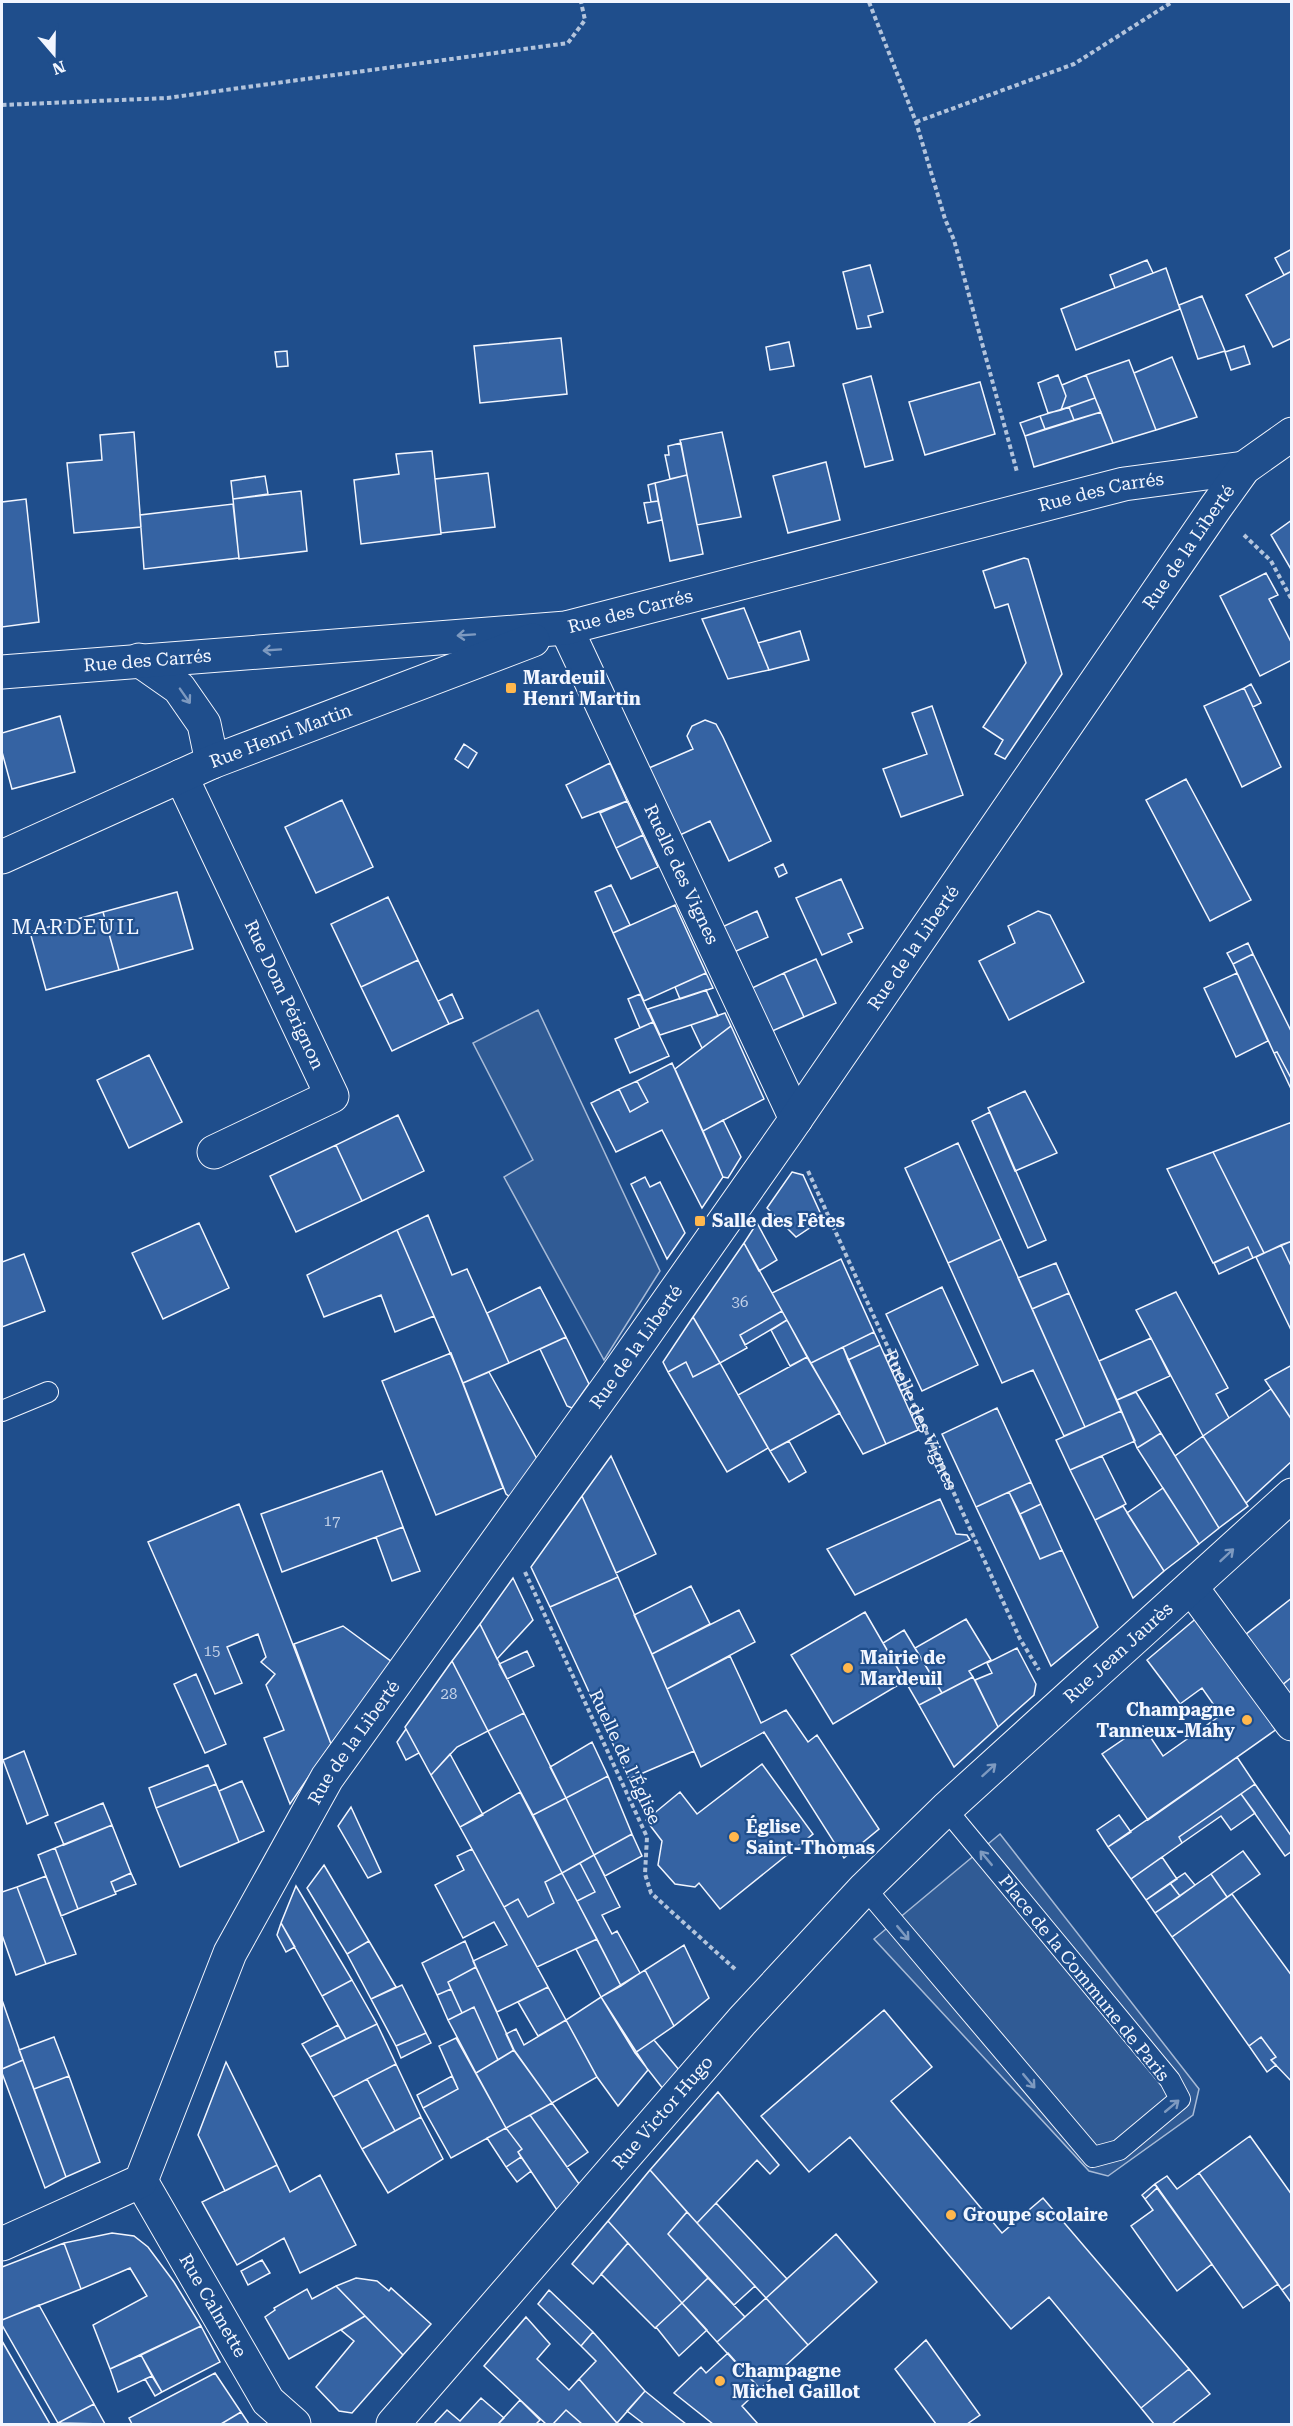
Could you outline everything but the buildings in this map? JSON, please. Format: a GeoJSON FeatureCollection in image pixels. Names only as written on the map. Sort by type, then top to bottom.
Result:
{"type":"FeatureCollection","features":[{"type":"Feature","properties":{"kind":"street","name":"Rue de la Liberté"},"geometry":{"type":"LineString","coordinates":[[141,2181],[230,1953],[327,1778],[506,1531],[792,1124],[1215,507],[1244,468],[1292,434]]}},
{"type":"Feature","properties":{"kind":"street","name":"Rue des Carrés"},"geometry":{"type":"LineString","coordinates":[[2,672],[566,628],[1124,484],[1244,468]]}},
{"type":"Feature","properties":{"kind":"street","name":"Ruelle des Vignes"},"geometry":{"type":"LineString","coordinates":[[566,628],[792,1124]]}},
{"type":"Feature","properties":{"kind":"street","name":"Rue Henri Martin"},"geometry":{"type":"LineString","coordinates":[[2,857],[212,762],[566,628]]}},
{"type":"Feature","properties":{"kind":"street"},"geometry":{"type":"LineString","coordinates":[[387,641],[399,651],[403,675],[390,694]]}},
{"type":"Feature","properties":{"kind":"street"},"geometry":{"type":"LineString","coordinates":[[139,660],[179,688],[204,724],[212,762]]}},
{"type":"Feature","properties":{"kind":"street","name":"Rue Dom Pérignon"},"geometry":{"type":"LineString","coordinates":[[181,776],[332,1096],[214,1152]]}},
{"type":"Feature","properties":{"kind":"street","name":"Rue Jean Jaurès"},"geometry":{"type":"LineString","coordinates":[[946,1809],[1292,1495]]}},
{"type":"Feature","properties":{"kind":"street"},"geometry":{"type":"LineString","coordinates":[[1191,1587],[1292,1724]]}},
{"type":"Feature","properties":{"kind":"street","name":"Rue Victor Hugo"},"geometry":{"type":"LineString","coordinates":[[393,2424],[765,1996],[865,1888],[946,1809]]}},
{"type":"Feature","properties":{"kind":"street"},"geometry":{"type":"LineString","coordinates":[[2,2244],[141,2181]]}},
{"type":"Feature","properties":{"kind":"street","name":"Rue Calmette"},"geometry":{"type":"LineString","coordinates":[[141,2181],[268,2401],[294,2424]]}},
{"type":"Feature","properties":{"kind":"lane"},"geometry":{"type":"LineString","coordinates":[[2,1411],[48,1392]]}},
{"type":"Feature","properties":{"kind":"lane","name":"Place de la Commune de Paris"},"geometry":{"type":"LineString","coordinates":[[865,1888],[1093,2157],[1119,2150],[1180,2099],[1170,2080],[946,1809]]}},
{"type":"Feature","properties":{"kind":"path"},"geometry":{"type":"LineString","coordinates":[[2,105],[167,98],[568,43],[585,20],[581,2]]}},
{"type":"Feature","properties":{"kind":"path"},"geometry":{"type":"LineString","coordinates":[[868,2],[916,122],[945,219],[954,240],[1026,509]]}},
{"type":"Feature","properties":{"kind":"path"},"geometry":{"type":"LineString","coordinates":[[916,122],[1074,64],[1172,2]]}},
{"type":"Feature","properties":{"kind":"path"},"geometry":{"type":"LineString","coordinates":[[1215,507],[1271,561],[1292,600]]}},
{"type":"Feature","properties":{"kind":"path","name":"Ruelle des Vignes"},"geometry":{"type":"LineString","coordinates":[[792,1124],[1020,1639],[1061,1706]]}},
{"type":"Feature","properties":{"kind":"path","name":"Ruelle de l'Église"},"geometry":{"type":"LineString","coordinates":[[506,1531],[647,1837],[645,1874],[651,1893],[765,1996]]}},
{"type":"Feature","properties":{"kind":"shaded area"},"geometry":{"type":"Polygon","coordinates":[[[538,1010],[660,1271],[604,1360],[504,1177],[533,1160],[473,1043],[538,1010]]]}},
{"type":"Feature","properties":{"kind":"shaded area"},"geometry":{"type":"Polygon","coordinates":[[[1000,1834],[1199,2089],[1193,2115],[1108,2176],[1089,2171],[874,1939],[1000,1834]]]}},
{"type":"Feature","properties":{"kind":"place","name":"Mardeuil Henri Martin"},"geometry":{"type":"Point","coordinates":[511,688]}},
{"type":"Feature","properties":{"kind":"place","name":"Salle des Fêtes"},"geometry":{"type":"Point","coordinates":[700,1221]}},
{"type":"Feature","properties":{"kind":"place","name":"Mairie de Mardeuil"},"geometry":{"type":"Point","coordinates":[848,1668]}},
{"type":"Feature","properties":{"kind":"place","name":"Champagne Tanneux-Mahy"},"geometry":{"type":"Point","coordinates":[1247,1720]}},
{"type":"Feature","properties":{"kind":"place","name":"Église Saint-Thomas"},"geometry":{"type":"Point","coordinates":[734,1837]}},
{"type":"Feature","properties":{"kind":"place","name":"Groupe scolaire"},"geometry":{"type":"Point","coordinates":[951,2215]}},
{"type":"Feature","properties":{"kind":"place","name":"Champagne Michel Gaillot"},"geometry":{"type":"Point","coordinates":[720,2381]}},
{"type":"Feature","properties":{"kind":"district","name":"MARDEUIL"},"geometry":{"type":"Point","coordinates":[76,927]}}]}
